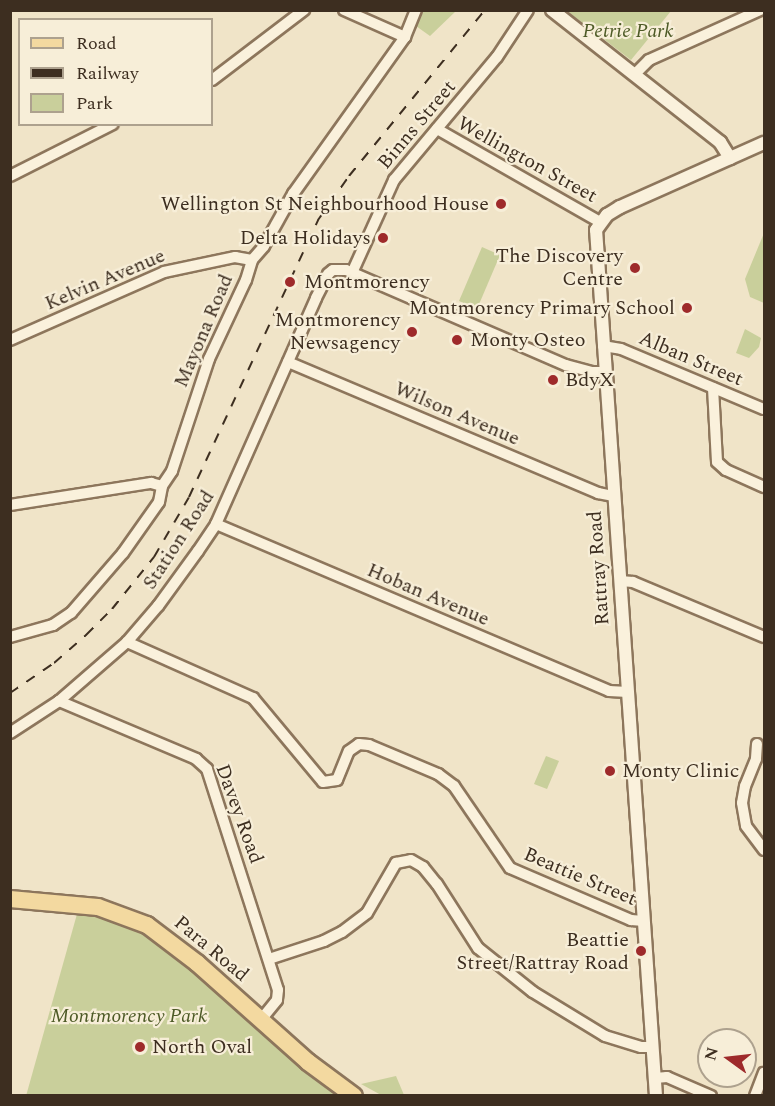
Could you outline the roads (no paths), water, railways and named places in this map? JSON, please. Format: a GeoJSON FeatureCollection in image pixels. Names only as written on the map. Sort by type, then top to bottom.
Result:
{"type":"FeatureCollection","features":[{"type":"Feature","properties":{"kind":"main road","name":"Para Road"},"geometry":{"type":"LineString","coordinates":[[10,899],[89,905],[133,918],[165,936],[308,1062],[354,1095]]}},
{"type":"Feature","properties":{"kind":"street"},"geometry":{"type":"LineString","coordinates":[[213,79],[304,10]]}},
{"type":"Feature","properties":{"kind":"street"},"geometry":{"type":"LineString","coordinates":[[344,10],[405,37]]}},
{"type":"Feature","properties":{"kind":"street","name":"Mayona Road"},"geometry":{"type":"LineString","coordinates":[[10,637],[53,625],[71,613],[129,544],[159,502],[162,486],[172,471],[209,359],[246,280],[252,260],[264,246],[293,194],[405,37],[416,10]]}},
{"type":"Feature","properties":{"kind":"street","name":"Binns Street"},"geometry":{"type":"LineString","coordinates":[[352,273],[393,180],[497,57],[528,10]]}},
{"type":"Feature","properties":{"kind":"street"},"geometry":{"type":"LineString","coordinates":[[552,10],[720,142],[730,158]]}},
{"type":"Feature","properties":{"kind":"street"},"geometry":{"type":"LineString","coordinates":[[634,75],[649,60],[760,10]]}},
{"type":"Feature","properties":{"kind":"street"},"geometry":{"type":"LineString","coordinates":[[10,176],[109,126]]}},
{"type":"Feature","properties":{"kind":"street","name":"Wellington Street"},"geometry":{"type":"LineString","coordinates":[[436,129],[600,222]]}},
{"type":"Feature","properties":{"kind":"street"},"geometry":{"type":"LineString","coordinates":[[600,222],[620,207],[730,158],[764,147]]}},
{"type":"Feature","properties":{"kind":"street","name":"Rattray Road"},"geometry":{"type":"LineString","coordinates":[[600,222],[596,240],[656,1095]]}},
{"type":"Feature","properties":{"kind":"street","name":"Kelvin Avenue"},"geometry":{"type":"LineString","coordinates":[[10,340],[164,272],[236,257],[252,260]]}},
{"type":"Feature","properties":{"kind":"street","name":"Station Road"},"geometry":{"type":"LineString","coordinates":[[10,733],[59,701],[127,642],[178,580],[216,524],[328,274],[339,268],[352,273]]}},
{"type":"Feature","properties":{"kind":"street"},"geometry":{"type":"LineString","coordinates":[[352,273],[566,365],[593,372],[605,372]]}},
{"type":"Feature","properties":{"kind":"street","name":"Alban Street"},"geometry":{"type":"LineString","coordinates":[[603,346],[621,349],[765,409]]}},
{"type":"Feature","properties":{"kind":"street","name":"Wilson Avenue"},"geometry":{"type":"LineString","coordinates":[[288,362],[588,489],[614,496]]}},
{"type":"Feature","properties":{"kind":"street"},"geometry":{"type":"LineString","coordinates":[[713,388],[717,462],[726,470],[765,487]]}},
{"type":"Feature","properties":{"kind":"street"},"geometry":{"type":"LineString","coordinates":[[10,505],[151,483],[162,486]]}},
{"type":"Feature","properties":{"kind":"street","name":"Hoban Avenue"},"geometry":{"type":"LineString","coordinates":[[216,524],[609,691],[628,692]]}},
{"type":"Feature","properties":{"kind":"street"},"geometry":{"type":"LineString","coordinates":[[620,581],[633,582],[765,637]]}},
{"type":"Feature","properties":{"kind":"street","name":"Beattie Street"},"geometry":{"type":"LineString","coordinates":[[127,642],[253,698],[323,782],[337,780],[349,751],[359,744],[369,745],[438,774],[454,786],[510,868],[631,920],[644,921]]}},
{"type":"Feature","properties":{"kind":"street","name":"Davey Road"},"geometry":{"type":"LineString","coordinates":[[59,701],[204,764],[269,959],[279,996],[261,1020]]}},
{"type":"Feature","properties":{"kind":"street"},"geometry":{"type":"LineString","coordinates":[[757,744],[756,759],[745,786],[742,803],[746,826],[765,850]]}},
{"type":"Feature","properties":{"kind":"street"},"geometry":{"type":"LineString","coordinates":[[269,959],[324,941],[342,932],[367,913],[396,863],[411,860],[423,867],[437,884],[478,948],[533,992],[605,1036],[641,1047],[652,1047]]}},
{"type":"Feature","properties":{"kind":"street"},"geometry":{"type":"LineString","coordinates":[[755,1095],[765,1073]]}},
{"type":"Feature","properties":{"kind":"street"},"geometry":{"type":"LineString","coordinates":[[655,1078],[667,1077],[711,1095]]}},
{"type":"Feature","properties":{"kind":"railway"},"geometry":{"type":"LineString","coordinates":[[10,693],[54,663],[86,635],[112,609],[154,557],[189,497],[318,220],[349,176],[485,10]]}},
{"type":"Feature","properties":{"kind":"place","name":"Wellington St Neighbourhood House"},"geometry":{"type":"Point","coordinates":[501,204]}},
{"type":"Feature","properties":{"kind":"place","name":"Delta Holidays"},"geometry":{"type":"Point","coordinates":[383,238]}},
{"type":"Feature","properties":{"kind":"place","name":"The Discovery Centre"},"geometry":{"type":"Point","coordinates":[635,268]}},
{"type":"Feature","properties":{"kind":"place","name":"Montmorency"},"geometry":{"type":"Point","coordinates":[290,282]}},
{"type":"Feature","properties":{"kind":"place","name":"Montmorency Primary School"},"geometry":{"type":"Point","coordinates":[687,308]}},
{"type":"Feature","properties":{"kind":"place","name":"Montmorency Newsagency"},"geometry":{"type":"Point","coordinates":[412,332]}},
{"type":"Feature","properties":{"kind":"place","name":"Monty Osteo"},"geometry":{"type":"Point","coordinates":[457,340]}},
{"type":"Feature","properties":{"kind":"place","name":"BdyX"},"geometry":{"type":"Point","coordinates":[553,380]}},
{"type":"Feature","properties":{"kind":"place","name":"Monty Clinic"},"geometry":{"type":"Point","coordinates":[610,771]}},
{"type":"Feature","properties":{"kind":"place","name":"Beattie Street/Rattray Road"},"geometry":{"type":"Point","coordinates":[641,951]}},
{"type":"Feature","properties":{"kind":"place","name":"North Oval"},"geometry":{"type":"Point","coordinates":[140,1047]}},
{"type":"Feature","properties":{"kind":"park label","name":"Petrie Park"},"geometry":{"type":"Point","coordinates":[628,31]}},
{"type":"Feature","properties":{"kind":"park label","name":"Montmorency Park"},"geometry":{"type":"Point","coordinates":[129,1016]}}]}
